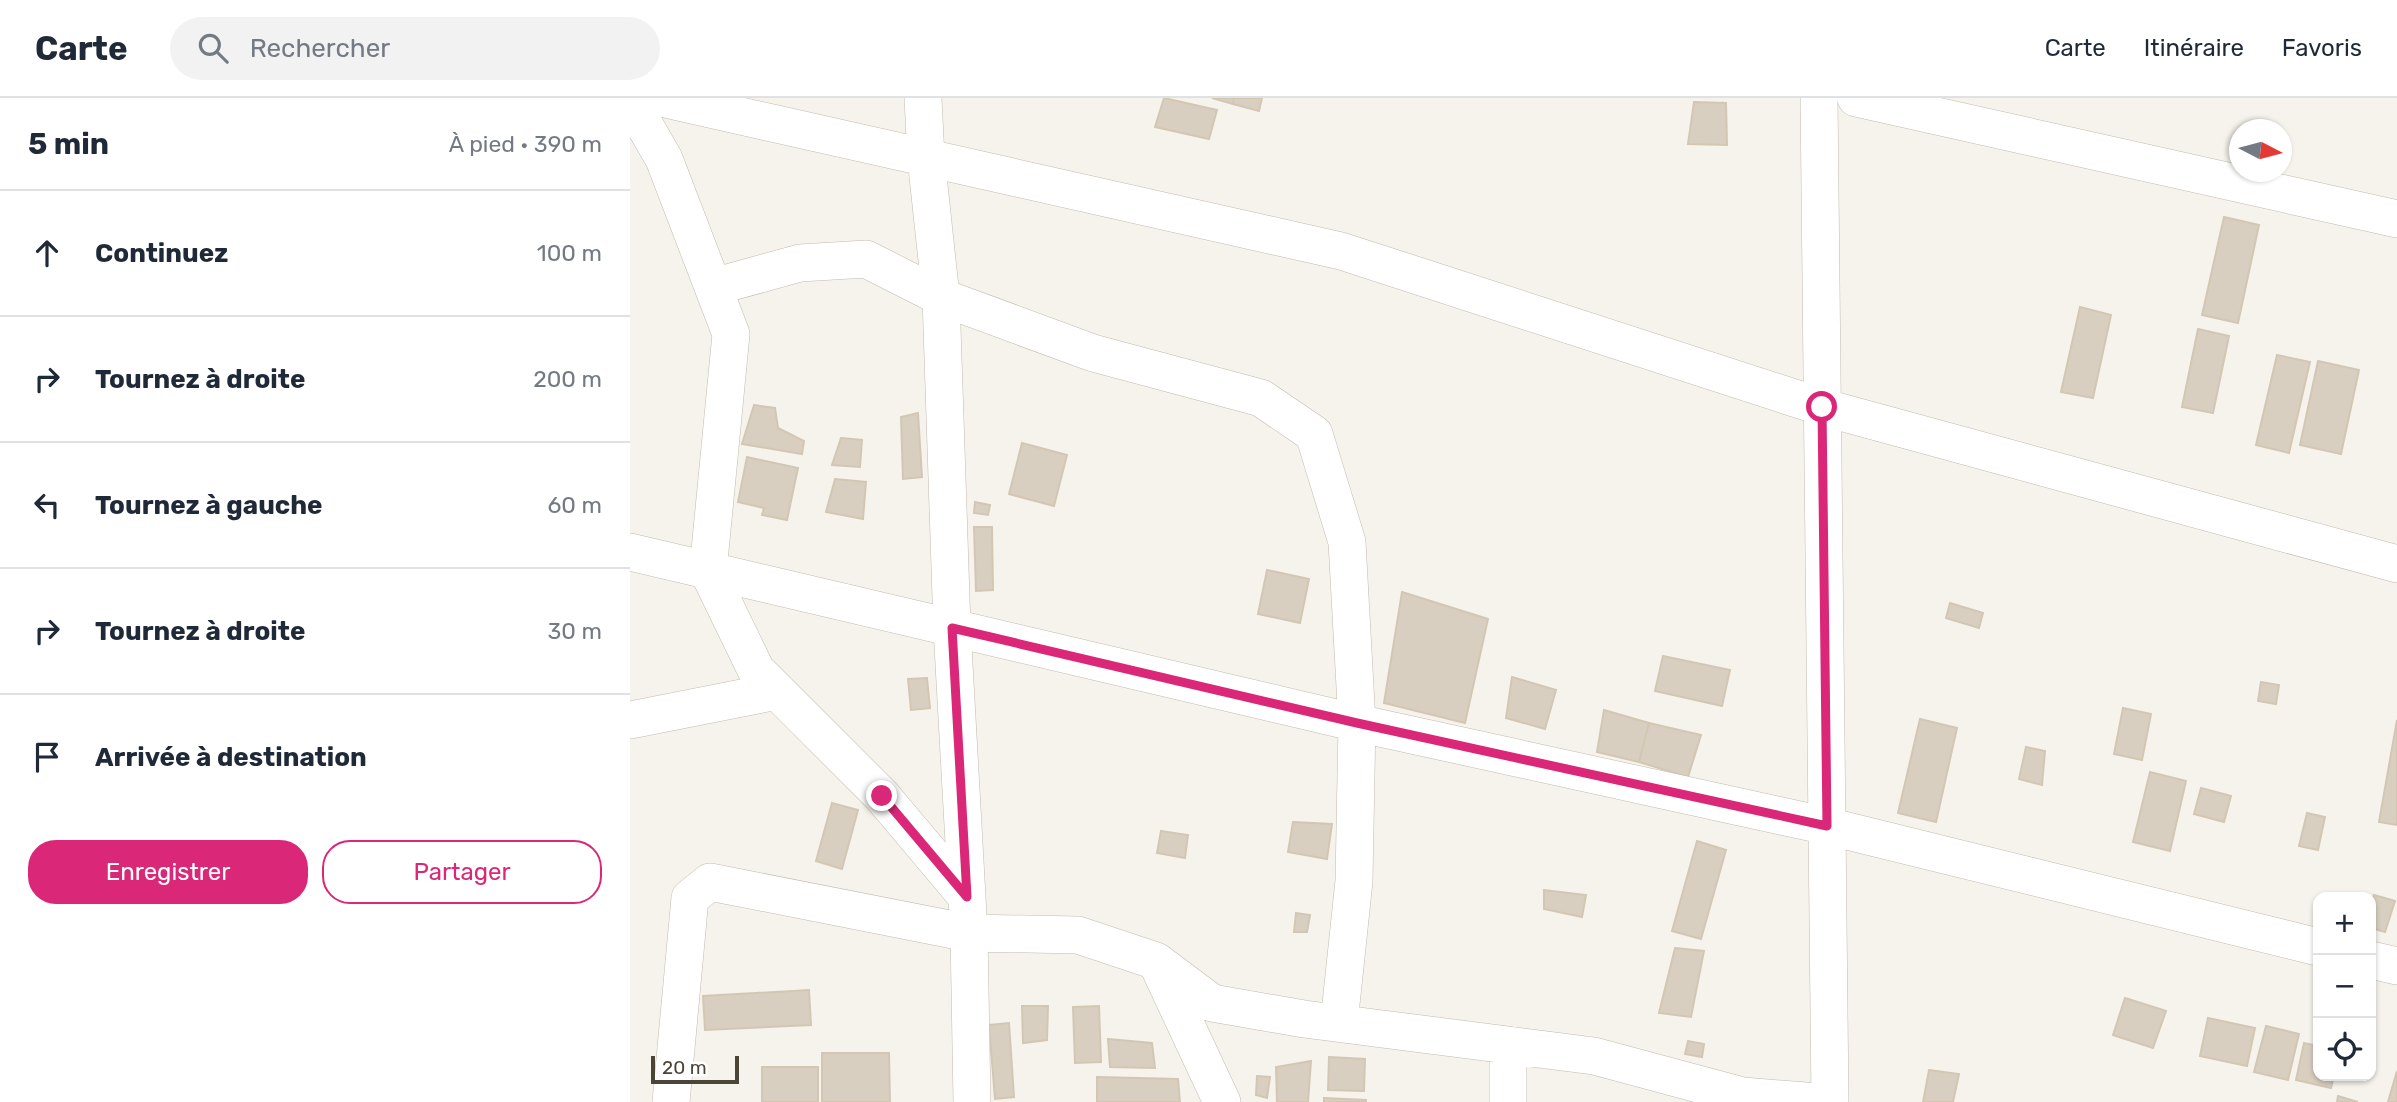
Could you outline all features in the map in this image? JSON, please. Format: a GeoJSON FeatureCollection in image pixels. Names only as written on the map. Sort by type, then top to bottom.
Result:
{"type":"FeatureCollection","features":[{"type":"Feature","properties":{"kind":"street"},"geometry":{"type":"LineString","coordinates":[[661,98],[1342,251],[1822,407],[2397,564]]}},
{"type":"Feature","properties":{"kind":"street"},"geometry":{"type":"LineString","coordinates":[[923,98],[926,158],[941,297],[952,628],[968,915],[972,1102]]}},
{"type":"Feature","properties":{"kind":"street"},"geometry":{"type":"LineString","coordinates":[[1819,98],[1830,1102]]}},
{"type":"Feature","properties":{"kind":"street"},"geometry":{"type":"LineString","coordinates":[[1857,98],[2397,219]]}},
{"type":"Feature","properties":{"kind":"street"},"geometry":{"type":"LineString","coordinates":[[630,100],[664,159],[731,334],[708,570],[756,670],[882,796],[968,915]]}},
{"type":"Feature","properties":{"kind":"street"},"geometry":{"type":"LineString","coordinates":[[713,287],[800,263],[866,259],[941,297],[1093,353],[1261,398],[1314,434],[1347,542],[1357,723],[1354,881],[1339,1023]]}},
{"type":"Feature","properties":{"kind":"street"},"geometry":{"type":"LineString","coordinates":[[630,552],[1357,723],[1827,826],[2313,946]]}},
{"type":"Feature","properties":{"kind":"street"},"geometry":{"type":"LineString","coordinates":[[630,720],[777,691]]}},
{"type":"Feature","properties":{"kind":"street"},"geometry":{"type":"LineString","coordinates":[[671,1102],[690,898],[710,882],[968,915],[1078,935],[1156,961],[1212,1003],[1339,1023],[1594,1056],[1744,1096],[1818,1102]]}},
{"type":"Feature","properties":{"kind":"street"},"geometry":{"type":"LineString","coordinates":[[1156,961],[1222,1102]]}},
{"type":"Feature","properties":{"kind":"street"},"geometry":{"type":"LineString","coordinates":[[2376,961],[2397,966]]}},
{"type":"Feature","properties":{"kind":"street"},"geometry":{"type":"LineString","coordinates":[[1508,1045],[1508,1102]]}},
{"type":"Feature","properties":{"kind":"building"},"geometry":{"type":"Polygon","coordinates":[[[1164,98],[1217,110],[1209,139],[1155,127],[1164,98]]]}},
{"type":"Feature","properties":{"kind":"building"},"geometry":{"type":"Polygon","coordinates":[[[1212,98],[1234,98],[1233,104],[1212,98]]]}},
{"type":"Feature","properties":{"kind":"building"},"geometry":{"type":"Polygon","coordinates":[[[1234,98],[1262,98],[1259,111],[1233,104],[1234,98]]]}},
{"type":"Feature","properties":{"kind":"building"},"geometry":{"type":"Polygon","coordinates":[[[1694,102],[1726,103],[1727,145],[1688,144],[1694,102]]]}},
{"type":"Feature","properties":{"kind":"building"},"geometry":{"type":"Polygon","coordinates":[[[2224,217],[2259,225],[2238,323],[2202,315],[2224,217]]]}},
{"type":"Feature","properties":{"kind":"building"},"geometry":{"type":"Polygon","coordinates":[[[2080,307],[2111,315],[2093,398],[2061,392],[2080,307]]]}},
{"type":"Feature","properties":{"kind":"building"},"geometry":{"type":"Polygon","coordinates":[[[2198,329],[2229,336],[2213,413],[2182,407],[2198,329]]]}},
{"type":"Feature","properties":{"kind":"building"},"geometry":{"type":"Polygon","coordinates":[[[2277,355],[2310,362],[2289,453],[2256,445],[2277,355]]]}},
{"type":"Feature","properties":{"kind":"building"},"geometry":{"type":"Polygon","coordinates":[[[2318,361],[2359,370],[2341,454],[2300,445],[2318,361]]]}},
{"type":"Feature","properties":{"kind":"building"},"geometry":{"type":"Polygon","coordinates":[[[754,405],[775,408],[778,428],[804,441],[802,454],[742,444],[754,405]]]}},
{"type":"Feature","properties":{"kind":"building"},"geometry":{"type":"Polygon","coordinates":[[[918,413],[922,477],[903,479],[901,417],[918,413]]]}},
{"type":"Feature","properties":{"kind":"building"},"geometry":{"type":"Polygon","coordinates":[[[841,438],[862,440],[860,467],[832,465],[841,438]]]}},
{"type":"Feature","properties":{"kind":"building"},"geometry":{"type":"Polygon","coordinates":[[[1022,443],[1067,455],[1054,506],[1009,494],[1022,443]]]}},
{"type":"Feature","properties":{"kind":"building"},"geometry":{"type":"Polygon","coordinates":[[[747,457],[798,468],[787,520],[762,515],[764,508],[738,502],[747,457]]]}},
{"type":"Feature","properties":{"kind":"building"},"geometry":{"type":"Polygon","coordinates":[[[835,479],[866,482],[863,519],[826,512],[835,479]]]}},
{"type":"Feature","properties":{"kind":"building"},"geometry":{"type":"Polygon","coordinates":[[[975,502],[990,505],[988,515],[974,513],[975,502]]]}},
{"type":"Feature","properties":{"kind":"building"},"geometry":{"type":"Polygon","coordinates":[[[974,527],[992,527],[993,590],[976,591],[974,527]]]}},
{"type":"Feature","properties":{"kind":"building"},"geometry":{"type":"Polygon","coordinates":[[[1267,570],[1309,579],[1300,623],[1258,614],[1267,570]]]}},
{"type":"Feature","properties":{"kind":"building"},"geometry":{"type":"Polygon","coordinates":[[[1402,592],[1488,619],[1465,723],[1384,703],[1402,592]]]}},
{"type":"Feature","properties":{"kind":"building"},"geometry":{"type":"Polygon","coordinates":[[[1950,603],[1983,613],[1979,628],[1946,618],[1950,603]]]}},
{"type":"Feature","properties":{"kind":"building"},"geometry":{"type":"Polygon","coordinates":[[[1663,656],[1730,670],[1722,706],[1655,691],[1663,656]]]}},
{"type":"Feature","properties":{"kind":"building"},"geometry":{"type":"Polygon","coordinates":[[[1512,677],[1556,690],[1545,729],[1506,718],[1512,677]]]}},
{"type":"Feature","properties":{"kind":"building"},"geometry":{"type":"Polygon","coordinates":[[[927,678],[930,708],[911,710],[908,679],[927,678]]]}},
{"type":"Feature","properties":{"kind":"building"},"geometry":{"type":"Polygon","coordinates":[[[2261,682],[2279,685],[2276,704],[2258,701],[2261,682]]]}},
{"type":"Feature","properties":{"kind":"building"},"geometry":{"type":"Polygon","coordinates":[[[2123,708],[2151,714],[2142,760],[2114,754],[2123,708]]]}},
{"type":"Feature","properties":{"kind":"building"},"geometry":{"type":"Polygon","coordinates":[[[1604,710],[1649,723],[1639,762],[1597,752],[1604,710]]]}},
{"type":"Feature","properties":{"kind":"building"},"geometry":{"type":"Polygon","coordinates":[[[1920,719],[1957,728],[1936,822],[1898,813],[1920,719]]]}},
{"type":"Feature","properties":{"kind":"building"},"geometry":{"type":"Polygon","coordinates":[[[2397,720],[2397,825],[2379,822],[2397,720]]]}},
{"type":"Feature","properties":{"kind":"building"},"geometry":{"type":"Polygon","coordinates":[[[1649,723],[1701,735],[1688,777],[1639,762],[1649,723]]]}},
{"type":"Feature","properties":{"kind":"building"},"geometry":{"type":"Polygon","coordinates":[[[2026,747],[2045,751],[2042,785],[2019,779],[2026,747]]]}},
{"type":"Feature","properties":{"kind":"building"},"geometry":{"type":"Polygon","coordinates":[[[2150,772],[2186,781],[2170,851],[2133,842],[2150,772]]]}},
{"type":"Feature","properties":{"kind":"building"},"geometry":{"type":"Polygon","coordinates":[[[2201,788],[2231,796],[2224,822],[2194,814],[2201,788]]]}},
{"type":"Feature","properties":{"kind":"building"},"geometry":{"type":"Polygon","coordinates":[[[832,803],[858,810],[842,869],[816,861],[832,803]]]}},
{"type":"Feature","properties":{"kind":"building"},"geometry":{"type":"Polygon","coordinates":[[[2307,813],[2325,817],[2318,850],[2299,846],[2307,813]]]}},
{"type":"Feature","properties":{"kind":"building"},"geometry":{"type":"Polygon","coordinates":[[[1293,822],[1332,824],[1327,859],[1288,852],[1293,822]]]}},
{"type":"Feature","properties":{"kind":"building"},"geometry":{"type":"Polygon","coordinates":[[[1161,831],[1188,835],[1185,858],[1157,853],[1161,831]]]}},
{"type":"Feature","properties":{"kind":"building"},"geometry":{"type":"Polygon","coordinates":[[[1697,841],[1726,850],[1701,939],[1672,931],[1697,841]]]}},
{"type":"Feature","properties":{"kind":"building"},"geometry":{"type":"Polygon","coordinates":[[[1544,890],[1586,895],[1582,917],[1544,909],[1544,890]]]}},
{"type":"Feature","properties":{"kind":"building"},"geometry":{"type":"Polygon","coordinates":[[[2376,896],[2395,901],[2385,932],[2376,929],[2376,896]]]}},
{"type":"Feature","properties":{"kind":"building"},"geometry":{"type":"Polygon","coordinates":[[[1296,913],[1310,915],[1307,932],[1294,932],[1296,913]]]}},
{"type":"Feature","properties":{"kind":"building"},"geometry":{"type":"Polygon","coordinates":[[[1675,948],[1704,951],[1691,1017],[1659,1013],[1675,948]]]}},
{"type":"Feature","properties":{"kind":"building"},"geometry":{"type":"Polygon","coordinates":[[[809,990],[811,1025],[705,1030],[703,996],[809,990]]]}},
{"type":"Feature","properties":{"kind":"building"},"geometry":{"type":"Polygon","coordinates":[[[2125,998],[2166,1011],[2153,1048],[2113,1035],[2125,998]]]}},
{"type":"Feature","properties":{"kind":"building"},"geometry":{"type":"Polygon","coordinates":[[[1022,1006],[1048,1006],[1047,1040],[1023,1043],[1022,1006]]]}},
{"type":"Feature","properties":{"kind":"building"},"geometry":{"type":"Polygon","coordinates":[[[1099,1006],[1101,1062],[1075,1063],[1073,1007],[1099,1006]]]}},
{"type":"Feature","properties":{"kind":"building"},"geometry":{"type":"Polygon","coordinates":[[[2208,1018],[2255,1028],[2247,1066],[2200,1056],[2208,1018]]]}},
{"type":"Feature","properties":{"kind":"building"},"geometry":{"type":"Polygon","coordinates":[[[1009,1023],[1014,1097],[995,1099],[989,1025],[1009,1023]]]}},
{"type":"Feature","properties":{"kind":"building"},"geometry":{"type":"Polygon","coordinates":[[[2266,1026],[2299,1034],[2288,1080],[2254,1072],[2266,1026]]]}},
{"type":"Feature","properties":{"kind":"building"},"geometry":{"type":"Polygon","coordinates":[[[1108,1039],[1152,1043],[1155,1068],[1110,1067],[1108,1039]]]}},
{"type":"Feature","properties":{"kind":"building"},"geometry":{"type":"Polygon","coordinates":[[[1688,1041],[1704,1044],[1702,1057],[1685,1054],[1688,1041]]]}},
{"type":"Feature","properties":{"kind":"building"},"geometry":{"type":"Polygon","coordinates":[[[2304,1043],[2313,1045],[2313,1081],[2333,1081],[2331,1088],[2296,1080],[2304,1043]]]}},
{"type":"Feature","properties":{"kind":"building"},"geometry":{"type":"Polygon","coordinates":[[[822,1053],[889,1053],[890,1102],[822,1102],[822,1053]]]}},
{"type":"Feature","properties":{"kind":"building"},"geometry":{"type":"Polygon","coordinates":[[[1329,1057],[1365,1059],[1364,1091],[1328,1090],[1329,1057]]]}},
{"type":"Feature","properties":{"kind":"building"},"geometry":{"type":"Polygon","coordinates":[[[1311,1061],[1308,1102],[1277,1102],[1276,1067],[1311,1061]]]}},
{"type":"Feature","properties":{"kind":"building"},"geometry":{"type":"Polygon","coordinates":[[[762,1067],[818,1067],[818,1102],[762,1102],[762,1067]]]}},
{"type":"Feature","properties":{"kind":"building"},"geometry":{"type":"Polygon","coordinates":[[[1929,1070],[1959,1074],[1953,1102],[1923,1102],[1929,1070]]]}},
{"type":"Feature","properties":{"kind":"building"},"geometry":{"type":"Polygon","coordinates":[[[2397,1071],[2397,1102],[2388,1102],[2397,1071]]]}},
{"type":"Feature","properties":{"kind":"building"},"geometry":{"type":"Polygon","coordinates":[[[1257,1076],[1270,1077],[1267,1098],[1256,1095],[1257,1076]]]}},
{"type":"Feature","properties":{"kind":"building"},"geometry":{"type":"Polygon","coordinates":[[[1097,1077],[1178,1079],[1180,1102],[1097,1102],[1097,1077]]]}},
{"type":"Feature","properties":{"kind":"building"},"geometry":{"type":"Polygon","coordinates":[[[2338,1096],[2358,1102],[2337,1102],[2338,1096]]]}},
{"type":"Feature","properties":{"kind":"building"},"geometry":{"type":"Polygon","coordinates":[[[1324,1098],[1366,1100],[1366,1102],[1324,1102],[1324,1098]]]}},
{"type":"Feature","properties":{"kind":"route"},"geometry":{"type":"LineString","coordinates":[[882,796],[967,897],[952,628],[1357,723],[1827,826],[1822,407]]}}]}
